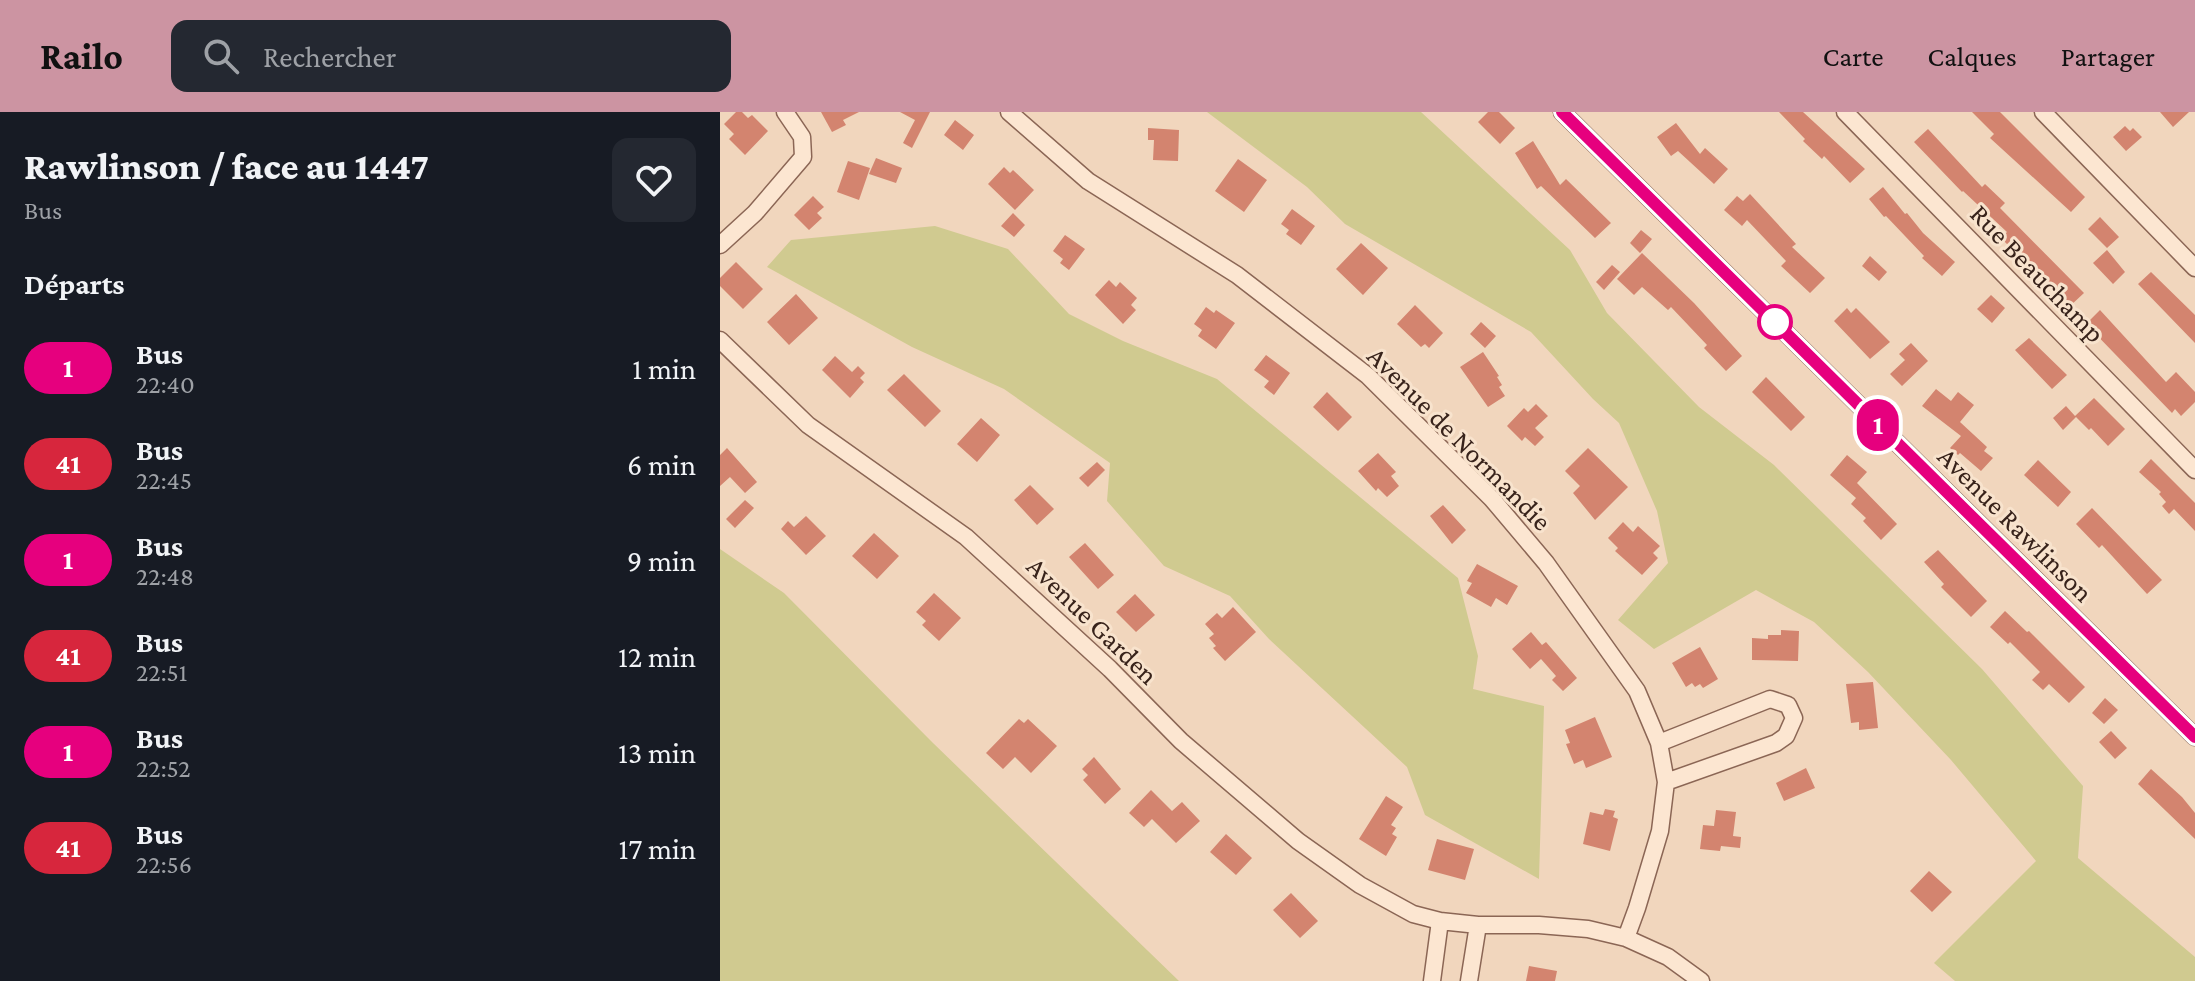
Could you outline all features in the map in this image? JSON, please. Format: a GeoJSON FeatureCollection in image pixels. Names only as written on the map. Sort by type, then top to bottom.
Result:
{"type":"FeatureCollection","features":[{"type":"Feature","properties":{"kind":"street"},"geometry":{"type":"LineString","coordinates":[[720,245],[755,213],[803,157],[802,137],[785,112]]}},
{"type":"Feature","properties":{"kind":"street","name":"Avenue de Normandie"},"geometry":{"type":"LineString","coordinates":[[1009,112],[1088,181],[1237,275],[1368,376],[1492,499],[1574,601],[1637,691],[1659,743],[1666,782],[1660,831],[1626,938]]}},
{"type":"Feature","properties":{"kind":"street","name":"Avenue Rawlinson"},"geometry":{"type":"LineString","coordinates":[[1562,112],[2195,737]]}},
{"type":"Feature","properties":{"kind":"street","name":"Rue Beauchamp"},"geometry":{"type":"LineString","coordinates":[[1845,112],[2195,470]]}},
{"type":"Feature","properties":{"kind":"street"},"geometry":{"type":"LineString","coordinates":[[2043,112],[2195,268]]}},
{"type":"Feature","properties":{"kind":"street","name":"Avenue Garden"},"geometry":{"type":"LineString","coordinates":[[720,340],[808,425],[966,537],[1110,669],[1181,741],[1298,841],[1373,892],[1413,914],[1440,921],[1588,929],[1626,938],[1668,957],[1701,981]]}},
{"type":"Feature","properties":{"kind":"street"},"geometry":{"type":"LineString","coordinates":[[1659,743],[1770,699],[1788,705],[1794,718],[1786,736],[1776,743],[1666,782]]}},
{"type":"Feature","properties":{"kind":"street"},"geometry":{"type":"LineString","coordinates":[[1432,981],[1440,921]]}},
{"type":"Feature","properties":{"kind":"street"},"geometry":{"type":"LineString","coordinates":[[1469,981],[1478,925]]}},
{"type":"Feature","properties":{"kind":"shaded area"},"geometry":{"type":"Polygon","coordinates":[[[1207,112],[1421,112],[1570,250],[1607,313],[1699,407],[1774,465],[1982,669],[2083,786],[2078,858],[2195,957],[2195,981],[1955,981],[1934,963],[2036,861],[1951,760],[1868,672],[1814,622],[1756,590],[1654,649],[1618,620],[1668,563],[1657,511],[1619,423],[1531,332],[1345,224],[1307,187],[1207,112]]]}},
{"type":"Feature","properties":{"kind":"shaded area"},"geometry":{"type":"Polygon","coordinates":[[[935,226],[1008,249],[1069,314],[1123,341],[1217,379],[1458,578],[1478,656],[1473,689],[1544,706],[1539,879],[1425,815],[1407,767],[1269,639],[1230,596],[1164,566],[1107,501],[1110,463],[1004,389],[912,347],[767,267],[791,240],[935,226]]]}},
{"type":"Feature","properties":{"kind":"shaded area"},"geometry":{"type":"Polygon","coordinates":[[[720,549],[784,593],[933,743],[1179,981],[720,981],[720,549]]]}},
{"type":"Feature","properties":{"kind":"building"},"geometry":{"type":"Polygon","coordinates":[[[736,112],[742,112],[748,118],[752,115],[768,131],[745,155],[729,139],[734,134],[724,124],[736,112]]]}},
{"type":"Feature","properties":{"kind":"building"},"geometry":{"type":"Polygon","coordinates":[[[821,112],[859,112],[843,120],[846,125],[832,132],[821,112]]]}},
{"type":"Feature","properties":{"kind":"building"},"geometry":{"type":"Polygon","coordinates":[[[900,112],[930,112],[912,148],[903,143],[915,120],[900,112]]]}},
{"type":"Feature","properties":{"kind":"building"},"geometry":{"type":"Polygon","coordinates":[[[1488,112],[1499,112],[1515,128],[1500,144],[1478,122],[1488,112]]]}},
{"type":"Feature","properties":{"kind":"building"},"geometry":{"type":"Polygon","coordinates":[[[1779,112],[1803,112],[1865,169],[1850,183],[1824,156],[1822,159],[1803,141],[1805,139],[1779,112]]]}},
{"type":"Feature","properties":{"kind":"building"},"geometry":{"type":"Polygon","coordinates":[[[1972,112],[2000,112],[2085,197],[2071,212],[1990,138],[1994,134],[1972,112]]]}},
{"type":"Feature","properties":{"kind":"building"},"geometry":{"type":"Polygon","coordinates":[[[2160,112],[2189,112],[2173,127],[2160,112]]]}},
{"type":"Feature","properties":{"kind":"building"},"geometry":{"type":"Polygon","coordinates":[[[955,120],[974,135],[963,150],[944,135],[955,120]]]}},
{"type":"Feature","properties":{"kind":"building"},"geometry":{"type":"Polygon","coordinates":[[[1676,123],[1700,154],[1705,148],[1728,169],[1714,184],[1678,151],[1671,156],[1657,137],[1676,123]]]}},
{"type":"Feature","properties":{"kind":"building"},"geometry":{"type":"Polygon","coordinates":[[[2125,126],[2130,131],[2133,128],[2142,137],[2126,151],[2113,137],[2125,126]]]}},
{"type":"Feature","properties":{"kind":"building"},"geometry":{"type":"Polygon","coordinates":[[[1148,128],[1179,130],[1178,161],[1153,160],[1154,140],[1148,140],[1148,128]]]}},
{"type":"Feature","properties":{"kind":"building"},"geometry":{"type":"Polygon","coordinates":[[[1928,129],[1982,187],[1985,184],[2005,203],[2000,208],[2084,293],[2069,307],[2001,238],[2007,232],[1962,192],[1914,142],[1928,129]]]}},
{"type":"Feature","properties":{"kind":"building"},"geometry":{"type":"Polygon","coordinates":[[[1533,141],[1560,185],[1566,179],[1611,223],[1595,238],[1541,186],[1537,189],[1515,153],[1533,141]]]}},
{"type":"Feature","properties":{"kind":"building"},"geometry":{"type":"Polygon","coordinates":[[[876,158],[902,168],[896,183],[869,174],[876,158]]]}},
{"type":"Feature","properties":{"kind":"building"},"geometry":{"type":"Polygon","coordinates":[[[1238,159],[1267,180],[1244,212],[1215,191],[1238,159]]]}},
{"type":"Feature","properties":{"kind":"building"},"geometry":{"type":"Polygon","coordinates":[[[848,161],[870,168],[859,200],[837,192],[848,161]]]}},
{"type":"Feature","properties":{"kind":"building"},"geometry":{"type":"Polygon","coordinates":[[[1004,167],[1010,173],[1013,170],[1034,190],[1015,210],[988,184],[1004,167]]]}},
{"type":"Feature","properties":{"kind":"building"},"geometry":{"type":"Polygon","coordinates":[[[1883,187],[1923,233],[1955,262],[1942,276],[1869,199],[1883,187]]]}},
{"type":"Feature","properties":{"kind":"building"},"geometry":{"type":"Polygon","coordinates":[[[1750,194],[1796,244],[1792,247],[1825,278],[1810,293],[1781,266],[1786,261],[1747,220],[1742,226],[1724,210],[1737,196],[1743,201],[1750,194]]]}},
{"type":"Feature","properties":{"kind":"building"},"geometry":{"type":"Polygon","coordinates":[[[813,196],[824,207],[817,213],[822,218],[809,230],[794,215],[813,196]]]}},
{"type":"Feature","properties":{"kind":"building"},"geometry":{"type":"Polygon","coordinates":[[[1292,209],[1315,226],[1301,245],[1286,234],[1289,230],[1281,224],[1292,209]]]}},
{"type":"Feature","properties":{"kind":"building"},"geometry":{"type":"Polygon","coordinates":[[[1013,213],[1025,225],[1014,237],[1001,226],[1013,213]]]}},
{"type":"Feature","properties":{"kind":"building"},"geometry":{"type":"Polygon","coordinates":[[[2100,217],[2119,237],[2107,248],[2088,229],[2100,217]]]}},
{"type":"Feature","properties":{"kind":"building"},"geometry":{"type":"Polygon","coordinates":[[[1641,230],[1652,239],[1640,253],[1630,243],[1641,230]]]}},
{"type":"Feature","properties":{"kind":"building"},"geometry":{"type":"Polygon","coordinates":[[[1065,235],[1085,249],[1069,270],[1060,263],[1063,259],[1053,251],[1065,235]]]}},
{"type":"Feature","properties":{"kind":"building"},"geometry":{"type":"Polygon","coordinates":[[[1361,243],[1388,268],[1363,295],[1336,269],[1361,243]]]}},
{"type":"Feature","properties":{"kind":"building"},"geometry":{"type":"Polygon","coordinates":[[[2107,250],[2125,272],[2113,284],[2093,263],[2107,250]]]}},
{"type":"Feature","properties":{"kind":"building"},"geometry":{"type":"Polygon","coordinates":[[[1642,253],[1694,303],[1742,356],[1726,371],[1704,348],[1707,345],[1671,307],[1668,310],[1642,287],[1634,295],[1617,279],[1642,253]]]}},
{"type":"Feature","properties":{"kind":"building"},"geometry":{"type":"Polygon","coordinates":[[[1870,256],[1887,272],[1879,281],[1862,266],[1870,256]]]}},
{"type":"Feature","properties":{"kind":"building"},"geometry":{"type":"Polygon","coordinates":[[[736,262],[763,289],[743,309],[720,286],[720,278],[736,262]]]}},
{"type":"Feature","properties":{"kind":"building"},"geometry":{"type":"Polygon","coordinates":[[[1612,265],[1620,272],[1604,290],[1596,282],[1612,265]]]}},
{"type":"Feature","properties":{"kind":"building"},"geometry":{"type":"Polygon","coordinates":[[[2151,272],[2195,315],[2195,343],[2138,284],[2151,272]]]}},
{"type":"Feature","properties":{"kind":"building"},"geometry":{"type":"Polygon","coordinates":[[[1109,280],[1116,287],[1120,282],[1137,298],[1131,305],[1136,310],[1123,324],[1095,295],[1109,280]]]}},
{"type":"Feature","properties":{"kind":"building"},"geometry":{"type":"Polygon","coordinates":[[[796,294],[818,318],[789,345],[767,322],[796,294]]]}},
{"type":"Feature","properties":{"kind":"building"},"geometry":{"type":"Polygon","coordinates":[[[1991,295],[2005,308],[1992,323],[1977,309],[1991,295]]]}},
{"type":"Feature","properties":{"kind":"building"},"geometry":{"type":"Polygon","coordinates":[[[1415,305],[1443,333],[1429,348],[1425,344],[1421,347],[1397,324],[1415,305]]]}},
{"type":"Feature","properties":{"kind":"building"},"geometry":{"type":"Polygon","coordinates":[[[1206,307],[1235,323],[1216,349],[1198,336],[1202,330],[1194,324],[1206,307]]]}},
{"type":"Feature","properties":{"kind":"building"},"geometry":{"type":"Polygon","coordinates":[[[1847,308],[1851,313],[1856,308],[1890,342],[1870,359],[1834,321],[1847,308]]]}},
{"type":"Feature","properties":{"kind":"building"},"geometry":{"type":"Polygon","coordinates":[[[2100,310],[2166,382],[2176,372],[2195,392],[2195,402],[2181,416],[2175,409],[2172,413],[2086,324],[2100,310]]]}},
{"type":"Feature","properties":{"kind":"building"},"geometry":{"type":"Polygon","coordinates":[[[1481,322],[1496,336],[1485,348],[1470,334],[1481,322]]]}},
{"type":"Feature","properties":{"kind":"building"},"geometry":{"type":"Polygon","coordinates":[[[2029,338],[2067,375],[2052,389],[2015,350],[2029,338]]]}},
{"type":"Feature","properties":{"kind":"building"},"geometry":{"type":"Polygon","coordinates":[[[1911,343],[1928,361],[1902,386],[1890,374],[1905,360],[1899,354],[1911,343]]]}},
{"type":"Feature","properties":{"kind":"building"},"geometry":{"type":"Polygon","coordinates":[[[1483,352],[1499,376],[1502,385],[1499,387],[1505,396],[1488,407],[1460,367],[1483,352]]]}},
{"type":"Feature","properties":{"kind":"building"},"geometry":{"type":"Polygon","coordinates":[[[1266,355],[1290,373],[1274,395],[1264,387],[1269,381],[1254,370],[1266,355]]]}},
{"type":"Feature","properties":{"kind":"building"},"geometry":{"type":"Polygon","coordinates":[[[835,356],[852,372],[858,366],[865,373],[860,378],[864,382],[850,398],[822,370],[835,356]]]}},
{"type":"Feature","properties":{"kind":"building"},"geometry":{"type":"Polygon","coordinates":[[[904,374],[941,411],[925,427],[887,390],[904,374]]]}},
{"type":"Feature","properties":{"kind":"building"},"geometry":{"type":"Polygon","coordinates":[[[1766,377],[1805,417],[1791,431],[1752,392],[1766,377]]]}},
{"type":"Feature","properties":{"kind":"building"},"geometry":{"type":"Polygon","coordinates":[[[1936,389],[1951,401],[1958,392],[1974,405],[1960,422],[1987,447],[1984,451],[1993,458],[1981,471],[1950,448],[1961,436],[1922,406],[1936,389]]]}},
{"type":"Feature","properties":{"kind":"building"},"geometry":{"type":"Polygon","coordinates":[[[1327,392],[1352,417],[1338,431],[1313,407],[1327,392]]]}},
{"type":"Feature","properties":{"kind":"building"},"geometry":{"type":"Polygon","coordinates":[[[2094,398],[2125,429],[2108,446],[2076,417],[2063,430],[2053,418],[2066,406],[2075,416],[2094,398]]]}},
{"type":"Feature","properties":{"kind":"building"},"geometry":{"type":"Polygon","coordinates":[[[1536,404],[1548,416],[1535,428],[1544,437],[1535,446],[1525,437],[1522,441],[1507,426],[1524,408],[1528,412],[1536,404]]]}},
{"type":"Feature","properties":{"kind":"building"},"geometry":{"type":"Polygon","coordinates":[[[981,418],[1000,435],[977,462],[957,444],[981,418]]]}},
{"type":"Feature","properties":{"kind":"building"},"geometry":{"type":"Polygon","coordinates":[[[727,448],[757,482],[745,493],[730,477],[720,486],[720,455],[727,448]]]}},
{"type":"Feature","properties":{"kind":"building"},"geometry":{"type":"Polygon","coordinates":[[[1588,448],[1628,487],[1595,520],[1573,493],[1580,486],[1565,471],[1588,448]]]}},
{"type":"Feature","properties":{"kind":"building"},"geometry":{"type":"Polygon","coordinates":[[[1378,453],[1396,472],[1391,476],[1399,486],[1387,497],[1378,488],[1376,491],[1358,471],[1378,453]]]}},
{"type":"Feature","properties":{"kind":"building"},"geometry":{"type":"Polygon","coordinates":[[[1847,455],[1867,472],[1857,483],[1897,524],[1881,540],[1863,521],[1866,518],[1851,504],[1856,498],[1830,475],[1847,455]]]}},
{"type":"Feature","properties":{"kind":"building"},"geometry":{"type":"Polygon","coordinates":[[[2151,459],[2195,503],[2195,531],[2174,509],[2169,514],[2162,506],[2166,502],[2159,494],[2161,492],[2139,472],[2151,459]]]}},
{"type":"Feature","properties":{"kind":"building"},"geometry":{"type":"Polygon","coordinates":[[[2038,460],[2071,492],[2058,507],[2024,475],[2038,460]]]}},
{"type":"Feature","properties":{"kind":"building"},"geometry":{"type":"Polygon","coordinates":[[[1097,462],[1105,470],[1088,487],[1079,478],[1097,462]]]}},
{"type":"Feature","properties":{"kind":"building"},"geometry":{"type":"Polygon","coordinates":[[[1030,485],[1054,509],[1037,525],[1014,500],[1030,485]]]}},
{"type":"Feature","properties":{"kind":"building"},"geometry":{"type":"Polygon","coordinates":[[[745,500],[754,508],[735,528],[726,519],[745,500]]]}},
{"type":"Feature","properties":{"kind":"building"},"geometry":{"type":"Polygon","coordinates":[[[1443,505],[1466,530],[1452,544],[1430,516],[1443,505]]]}},
{"type":"Feature","properties":{"kind":"building"},"geometry":{"type":"Polygon","coordinates":[[[2092,508],[2162,580],[2147,594],[2102,545],[2099,548],[2076,524],[2092,508]]]}},
{"type":"Feature","properties":{"kind":"building"},"geometry":{"type":"Polygon","coordinates":[[[806,516],[826,536],[806,555],[781,529],[788,521],[794,527],[806,516]]]}},
{"type":"Feature","properties":{"kind":"building"},"geometry":{"type":"Polygon","coordinates":[[[1623,522],[1633,532],[1638,526],[1660,546],[1653,553],[1658,558],[1642,575],[1615,551],[1618,548],[1608,538],[1623,522]]]}},
{"type":"Feature","properties":{"kind":"building"},"geometry":{"type":"Polygon","coordinates":[[[874,533],[899,556],[877,579],[852,556],[874,533]]]}},
{"type":"Feature","properties":{"kind":"building"},"geometry":{"type":"Polygon","coordinates":[[[1085,543],[1114,575],[1098,589],[1069,557],[1085,543]]]}},
{"type":"Feature","properties":{"kind":"building"},"geometry":{"type":"Polygon","coordinates":[[[1938,550],[1987,601],[1971,617],[1941,587],[1944,584],[1924,562],[1938,550]]]}},
{"type":"Feature","properties":{"kind":"building"},"geometry":{"type":"Polygon","coordinates":[[[1477,564],[1518,586],[1507,605],[1496,598],[1491,607],[1466,593],[1472,583],[1467,581],[1477,564]]]}},
{"type":"Feature","properties":{"kind":"building"},"geometry":{"type":"Polygon","coordinates":[[[934,593],[961,618],[939,641],[922,625],[926,621],[916,612],[934,593]]]}},
{"type":"Feature","properties":{"kind":"building"},"geometry":{"type":"Polygon","coordinates":[[[1135,594],[1155,615],[1136,632],[1116,612],[1135,594]]]}},
{"type":"Feature","properties":{"kind":"building"},"geometry":{"type":"Polygon","coordinates":[[[1233,607],[1256,632],[1225,661],[1213,648],[1216,646],[1209,638],[1214,634],[1205,624],[1217,613],[1222,618],[1233,607]]]}},
{"type":"Feature","properties":{"kind":"building"},"geometry":{"type":"Polygon","coordinates":[[[2005,611],[2085,687],[2069,703],[2049,684],[2043,690],[2032,680],[2040,672],[1990,627],[2005,611]]]}},
{"type":"Feature","properties":{"kind":"building"},"geometry":{"type":"Polygon","coordinates":[[[1781,630],[1799,631],[1798,661],[1752,660],[1752,638],[1768,639],[1768,635],[1781,635],[1781,630]]]}},
{"type":"Feature","properties":{"kind":"building"},"geometry":{"type":"Polygon","coordinates":[[[1531,632],[1542,645],[1546,642],[1577,678],[1563,691],[1552,680],[1556,676],[1541,659],[1530,669],[1512,649],[1531,632]]]}},
{"type":"Feature","properties":{"kind":"building"},"geometry":{"type":"Polygon","coordinates":[[[1700,647],[1718,679],[1703,688],[1700,684],[1695,687],[1692,683],[1686,687],[1672,663],[1700,647]]]}},
{"type":"Feature","properties":{"kind":"building"},"geometry":{"type":"Polygon","coordinates":[[[1873,682],[1878,728],[1859,730],[1859,722],[1851,723],[1846,684],[1873,682]]]}},
{"type":"Feature","properties":{"kind":"building"},"geometry":{"type":"Polygon","coordinates":[[[2105,698],[2118,710],[2104,724],[2092,713],[2105,698]]]}},
{"type":"Feature","properties":{"kind":"building"},"geometry":{"type":"Polygon","coordinates":[[[1595,717],[1612,757],[1586,768],[1583,760],[1574,764],[1566,744],[1570,743],[1565,730],[1595,717]]]}},
{"type":"Feature","properties":{"kind":"building"},"geometry":{"type":"Polygon","coordinates":[[[1019,719],[1024,723],[1028,719],[1057,746],[1031,773],[1015,757],[1003,769],[986,753],[1019,719]]]}},
{"type":"Feature","properties":{"kind":"building"},"geometry":{"type":"Polygon","coordinates":[[[2111,731],[2127,748],[2115,759],[2099,742],[2111,731]]]}},
{"type":"Feature","properties":{"kind":"building"},"geometry":{"type":"Polygon","coordinates":[[[1094,757],[1121,789],[1105,804],[1083,780],[1088,775],[1082,769],[1094,757]]]}},
{"type":"Feature","properties":{"kind":"building"},"geometry":{"type":"Polygon","coordinates":[[[1806,768],[1815,788],[1784,801],[1776,783],[1806,768]]]}},
{"type":"Feature","properties":{"kind":"building"},"geometry":{"type":"Polygon","coordinates":[[[2151,769],[2195,813],[2195,839],[2138,784],[2151,769]]]}},
{"type":"Feature","properties":{"kind":"building"},"geometry":{"type":"Polygon","coordinates":[[[1151,790],[1172,811],[1182,802],[1200,821],[1176,843],[1152,819],[1144,827],[1129,813],[1151,790]]]}},
{"type":"Feature","properties":{"kind":"building"},"geometry":{"type":"Polygon","coordinates":[[[1386,796],[1403,807],[1391,825],[1396,828],[1392,834],[1397,837],[1386,856],[1359,839],[1386,796]]]}},
{"type":"Feature","properties":{"kind":"building"},"geometry":{"type":"Polygon","coordinates":[[[1605,809],[1615,811],[1613,817],[1618,819],[1610,851],[1583,844],[1590,812],[1603,815],[1605,809]]]}},
{"type":"Feature","properties":{"kind":"building"},"geometry":{"type":"Polygon","coordinates":[[[1716,810],[1736,812],[1733,836],[1741,837],[1740,848],[1721,846],[1720,851],[1700,849],[1703,825],[1714,826],[1716,810]]]}},
{"type":"Feature","properties":{"kind":"building"},"geometry":{"type":"Polygon","coordinates":[[[1226,834],[1252,858],[1236,875],[1210,852],[1226,834]]]}},
{"type":"Feature","properties":{"kind":"building"},"geometry":{"type":"Polygon","coordinates":[[[1437,839],[1474,849],[1465,880],[1428,870],[1437,839]]]}},
{"type":"Feature","properties":{"kind":"building"},"geometry":{"type":"Polygon","coordinates":[[[1929,871],[1952,892],[1932,912],[1910,891],[1929,871]]]}},
{"type":"Feature","properties":{"kind":"building"},"geometry":{"type":"Polygon","coordinates":[[[1291,893],[1318,921],[1300,938],[1273,910],[1291,893]]]}},
{"type":"Feature","properties":{"kind":"building"},"geometry":{"type":"Polygon","coordinates":[[[1529,966],[1557,971],[1555,981],[1526,981],[1529,966]]]}},
{"type":"Feature","properties":{"kind":"bus line","name":"1"},"geometry":{"type":"LineString","coordinates":[[1562,112],[2195,737]]}}]}
